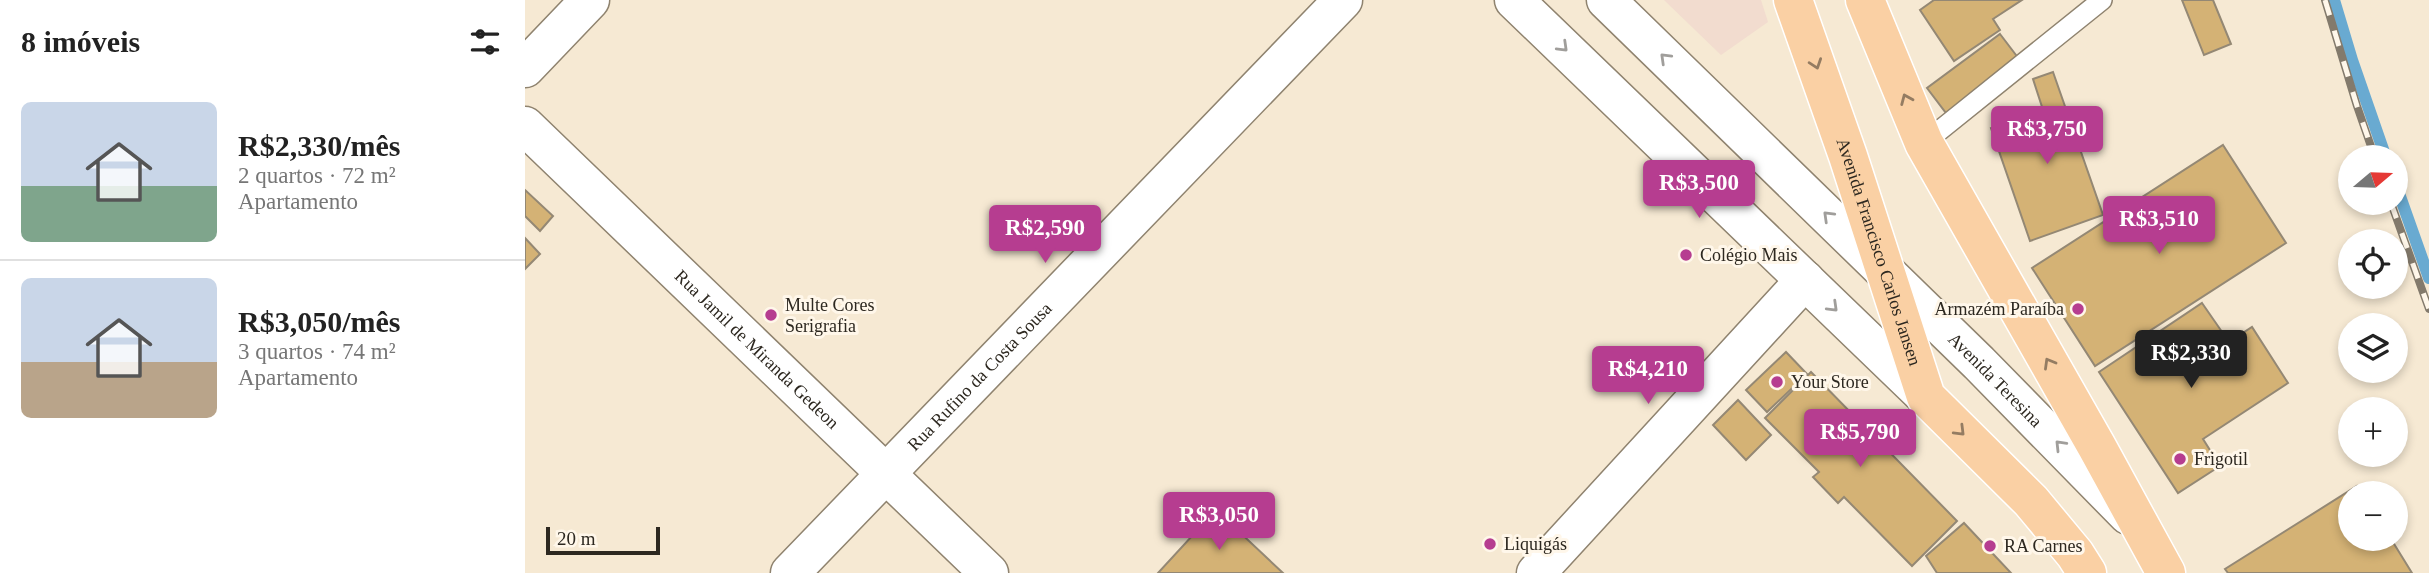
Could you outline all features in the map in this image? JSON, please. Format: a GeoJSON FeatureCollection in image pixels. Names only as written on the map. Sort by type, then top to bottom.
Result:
{"type":"FeatureCollection","features":[{"type":"Feature","properties":{"kind":"main road","name":"Avenida Francisco Carlos Jansen"},"geometry":{"type":"LineString","coordinates":[[1793,0],[1926,397],[2031,501],[2075,554],[2087,573]]}},
{"type":"Feature","properties":{"kind":"main road"},"geometry":{"type":"LineString","coordinates":[[1865,0],[1924,143],[2166,573]]}},
{"type":"Feature","properties":{"kind":"street"},"geometry":{"type":"LineString","coordinates":[[525,68],[590,0]]}},
{"type":"Feature","properties":{"kind":"street","name":"Rua Rufino da Costa Sousa"},"geometry":{"type":"LineString","coordinates":[[790,573],[1343,0]]}},
{"type":"Feature","properties":{"kind":"street"},"geometry":{"type":"LineString","coordinates":[[1514,0],[1926,397]]}},
{"type":"Feature","properties":{"kind":"street","name":"Avenida Teresina"},"geometry":{"type":"LineString","coordinates":[[1606,0],[1885,270],[2141,529]]}},
{"type":"Feature","properties":{"kind":"street","name":"Rua Jamil de Miranda Gedeon"},"geometry":{"type":"LineString","coordinates":[[525,125],[989,573]]}},
{"type":"Feature","properties":{"kind":"street"},"geometry":{"type":"LineString","coordinates":[[1536,573],[1805,280]]}},
{"type":"Feature","properties":{"kind":"lane"},"geometry":{"type":"LineString","coordinates":[[1924,143],[2102,0]]}},
{"type":"Feature","properties":{"kind":"shaded area"},"geometry":{"type":"Polygon","coordinates":[[[1664,0],[1761,0],[1768,22],[1721,55],[1664,0]]]}},
{"type":"Feature","properties":{"kind":"building"},"geometry":{"type":"Polygon","coordinates":[[[1934,0],[2022,0],[1993,19],[2000,30],[1954,61],[1920,10],[1934,0]]]}},
{"type":"Feature","properties":{"kind":"building"},"geometry":{"type":"Polygon","coordinates":[[[2182,0],[2213,0],[2231,44],[2204,55],[2182,0]]]}},
{"type":"Feature","properties":{"kind":"building"},"geometry":{"type":"Polygon","coordinates":[[[2000,34],[2019,59],[1946,113],[1927,88],[2000,34]]]}},
{"type":"Feature","properties":{"kind":"building"},"geometry":{"type":"Polygon","coordinates":[[[2053,72],[2103,215],[2030,241],[1991,128],[2043,110],[2033,79],[2053,72]]]}},
{"type":"Feature","properties":{"kind":"building"},"geometry":{"type":"Polygon","coordinates":[[[2223,145],[2286,243],[2095,366],[2032,268],[2223,145]]]}},
{"type":"Feature","properties":{"kind":"building"},"geometry":{"type":"Polygon","coordinates":[[[525,190],[553,216],[540,231],[525,216],[525,190]]]}},
{"type":"Feature","properties":{"kind":"building"},"geometry":{"type":"Polygon","coordinates":[[[525,238],[540,254],[525,269],[525,238]]]}},
{"type":"Feature","properties":{"kind":"building"},"geometry":{"type":"Polygon","coordinates":[[[2202,303],[2229,342],[2252,327],[2288,383],[2203,439],[2220,466],[2178,493],[2099,372],[2202,303]]]}},
{"type":"Feature","properties":{"kind":"building","name":"Your Store"},"geometry":{"type":"Polygon","coordinates":[[[1786,352],[1807,374],[1767,412],[1746,390],[1786,352]]]}},
{"type":"Feature","properties":{"kind":"building"},"geometry":{"type":"Polygon","coordinates":[[[1811,372],[1957,521],[1912,566],[1844,497],[1838,503],[1813,477],[1819,472],[1765,418],[1811,372]]]}},
{"type":"Feature","properties":{"kind":"building"},"geometry":{"type":"Polygon","coordinates":[[[1738,400],[1771,435],[1746,460],[1713,425],[1738,400]]]}},
{"type":"Feature","properties":{"kind":"building"},"geometry":{"type":"Polygon","coordinates":[[[2338,498],[2338,551],[2398,551],[2412,573],[2228,573],[2225,569],[2338,498]]]}},
{"type":"Feature","properties":{"kind":"building"},"geometry":{"type":"Polygon","coordinates":[[[1216,510],[1283,573],[1158,573],[1216,510]]]}},
{"type":"Feature","properties":{"kind":"building"},"geometry":{"type":"Polygon","coordinates":[[[1964,523],[2011,573],[1937,573],[1926,556],[1964,523]]]}},
{"type":"Feature","properties":{"kind":"waterway"},"geometry":{"type":"LineString","coordinates":[[2334,0],[2381,145]]}},
{"type":"Feature","properties":{"kind":"waterway"},"geometry":{"type":"LineString","coordinates":[[2407,215],[2429,278]]}},
{"type":"Feature","properties":{"kind":"railway"},"geometry":{"type":"LineString","coordinates":[[2325,0],[2370,145]]}},
{"type":"Feature","properties":{"kind":"railway"},"geometry":{"type":"LineString","coordinates":[[2395,215],[2429,309]]}},
{"type":"Feature","properties":{"kind":"place","name":"Colégio Mais"},"geometry":{"type":"Point","coordinates":[1686,255]}},
{"type":"Feature","properties":{"kind":"place","name":"Armazém Paraíba"},"geometry":{"type":"Point","coordinates":[2078,309]}},
{"type":"Feature","properties":{"kind":"place","name":"Multe Cores Serigrafia"},"geometry":{"type":"Point","coordinates":[771,315]}},
{"type":"Feature","properties":{"kind":"place","name":"Your Store"},"geometry":{"type":"Point","coordinates":[1777,382]}},
{"type":"Feature","properties":{"kind":"place","name":"Frigotil"},"geometry":{"type":"Point","coordinates":[2180,459]}},
{"type":"Feature","properties":{"kind":"place","name":"Liquigás"},"geometry":{"type":"Point","coordinates":[1490,544]}},
{"type":"Feature","properties":{"kind":"place","name":"RA Carnes"},"geometry":{"type":"Point","coordinates":[1990,546]}}]}
